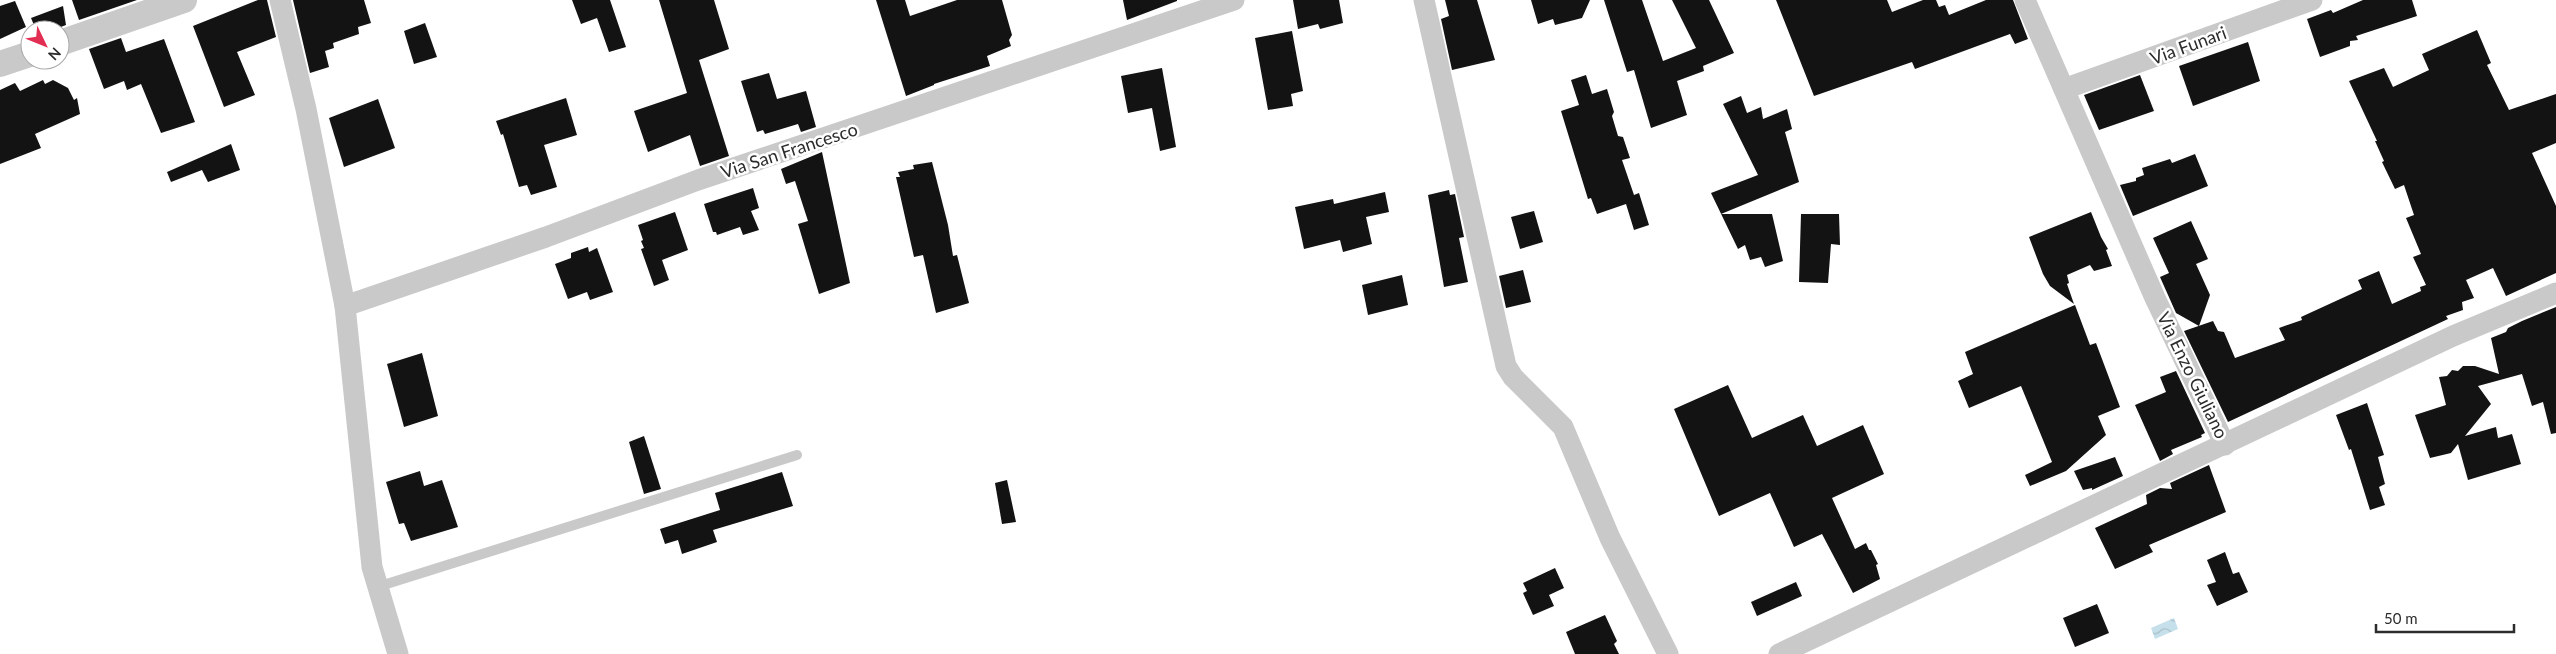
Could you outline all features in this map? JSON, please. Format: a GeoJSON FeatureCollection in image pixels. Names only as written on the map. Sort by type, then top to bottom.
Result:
{"type":"FeatureCollection","features":[{"type":"Feature","properties":{"kind":"street"},"geometry":{"type":"LineString","coordinates":[[70,40],[184,0]]}},
{"type":"Feature","properties":{"kind":"street"},"geometry":{"type":"LineString","coordinates":[[280,0],[306,109],[345,306],[372,567],[398,654]]}},
{"type":"Feature","properties":{"kind":"street","name":"Via San Francesco"},"geometry":{"type":"LineString","coordinates":[[345,306],[546,237],[698,180],[1234,0]]}},
{"type":"Feature","properties":{"kind":"street"},"geometry":{"type":"LineString","coordinates":[[1424,0],[1506,366],[1512,377],[1563,426],[1610,538],[1668,654]]}},
{"type":"Feature","properties":{"kind":"street","name":"Via Enzo Giuliano"},"geometry":{"type":"LineString","coordinates":[[2025,0],[2155,298],[2226,445],[2453,336],[2556,293]]}},
{"type":"Feature","properties":{"kind":"street","name":"Via Funari"},"geometry":{"type":"LineString","coordinates":[[2064,89],[2312,0]]}},
{"type":"Feature","properties":{"kind":"street"},"geometry":{"type":"LineString","coordinates":[[0,64],[20,57]]}},
{"type":"Feature","properties":{"kind":"street"},"geometry":{"type":"LineString","coordinates":[[1779,654],[2226,445]]}},
{"type":"Feature","properties":{"kind":"lane"},"geometry":{"type":"LineString","coordinates":[[378,587],[797,455]]}},
{"type":"Feature","properties":{"kind":"water"},"geometry":{"type":"Polygon","coordinates":[[[2174,618],[2178,629],[2155,639],[2151,628],[2174,618]]]}},
{"type":"Feature","properties":{"kind":"building"},"geometry":{"type":"Polygon","coordinates":[[[72,0],[137,0],[79,20],[72,0]]]}},
{"type":"Feature","properties":{"kind":"building"},"geometry":{"type":"Polygon","coordinates":[[[258,0],[267,0],[276,37],[237,52],[255,95],[224,107],[193,26],[258,0]]]}},
{"type":"Feature","properties":{"kind":"building"},"geometry":{"type":"Polygon","coordinates":[[[293,0],[364,0],[371,23],[358,27],[359,34],[333,43],[334,48],[325,51],[329,67],[310,73],[293,0]]]}},
{"type":"Feature","properties":{"kind":"building"},"geometry":{"type":"Polygon","coordinates":[[[572,0],[610,0],[626,47],[609,52],[597,18],[581,24],[572,0]]]}},
{"type":"Feature","properties":{"kind":"building"},"geometry":{"type":"Polygon","coordinates":[[[659,0],[714,0],[729,49],[699,60],[729,156],[700,166],[690,135],[648,152],[634,111],[687,93],[659,0]]]}},
{"type":"Feature","properties":{"kind":"building"},"geometry":{"type":"Polygon","coordinates":[[[876,0],[905,0],[910,16],[957,0],[1002,0],[1012,35],[1009,40],[1011,46],[987,56],[990,66],[934,84],[906,96],[876,0]]]}},
{"type":"Feature","properties":{"kind":"building"},"geometry":{"type":"Polygon","coordinates":[[[1123,0],[1177,0],[1177,1],[1127,20],[1123,0]]]}},
{"type":"Feature","properties":{"kind":"building"},"geometry":{"type":"Polygon","coordinates":[[[1293,0],[1339,0],[1343,23],[1320,29],[1318,24],[1298,29],[1293,0]]]}},
{"type":"Feature","properties":{"kind":"building"},"geometry":{"type":"Polygon","coordinates":[[[1445,0],[1477,0],[1495,60],[1452,70],[1441,19],[1449,16],[1445,0]]]}},
{"type":"Feature","properties":{"kind":"building"},"geometry":{"type":"Polygon","coordinates":[[[1531,0],[1590,0],[1582,18],[1555,25],[1553,19],[1538,24],[1531,0]]]}},
{"type":"Feature","properties":{"kind":"building"},"geometry":{"type":"Polygon","coordinates":[[[1604,0],[1642,0],[1663,61],[1696,48],[1672,0],[1709,0],[1734,53],[1703,66],[1704,71],[1677,81],[1687,115],[1651,128],[1634,70],[1627,72],[1604,0]]]}},
{"type":"Feature","properties":{"kind":"building"},"geometry":{"type":"Polygon","coordinates":[[[1776,0],[1887,0],[1892,12],[1923,0],[1936,0],[1939,7],[1945,5],[1949,15],[1986,0],[2013,0],[2028,39],[2015,44],[2010,34],[1915,69],[1912,62],[1814,96],[1776,0]]]}},
{"type":"Feature","properties":{"kind":"building"},"geometry":{"type":"Polygon","coordinates":[[[2363,0],[2412,0],[2417,16],[2356,36],[2358,40],[2350,41],[2350,46],[2320,57],[2307,19],[2331,10],[2333,13],[2363,0]]]}},
{"type":"Feature","properties":{"kind":"building"},"geometry":{"type":"Polygon","coordinates":[[[15,1],[23,20],[20,20],[20,30],[0,39],[0,6],[15,1]]]}},
{"type":"Feature","properties":{"kind":"building"},"geometry":{"type":"Polygon","coordinates":[[[63,6],[65,20],[32,20],[31,18],[63,6]]]}},
{"type":"Feature","properties":{"kind":"building"},"geometry":{"type":"Polygon","coordinates":[[[425,23],[437,57],[414,64],[404,31],[425,23]]]}},
{"type":"Feature","properties":{"kind":"building"},"geometry":{"type":"Polygon","coordinates":[[[2477,30],[2491,63],[2487,65],[2509,110],[2556,94],[2556,143],[2532,153],[2556,206],[2556,273],[2506,296],[2493,268],[2466,280],[2474,298],[2462,302],[2463,310],[2446,316],[2448,319],[2228,422],[2184,331],[2213,321],[2218,331],[2224,332],[2235,358],[2285,340],[2279,328],[2302,320],[2301,317],[2362,289],[2358,280],[2379,271],[2392,304],[2421,291],[2420,287],[2426,285],[2413,257],[2421,254],[2406,218],[2414,215],[2404,185],[2395,189],[2382,162],[2384,161],[2375,141],[2377,141],[2349,81],[2384,68],[2393,87],[2429,70],[2422,54],[2477,30]]]}},
{"type":"Feature","properties":{"kind":"building"},"geometry":{"type":"Polygon","coordinates":[[[1292,31],[1303,91],[1291,94],[1293,106],[1268,110],[1255,38],[1292,31]]]}},
{"type":"Feature","properties":{"kind":"building"},"geometry":{"type":"Polygon","coordinates":[[[121,38],[126,52],[164,39],[195,122],[161,133],[141,84],[127,90],[124,81],[104,89],[89,49],[121,38]]]}},
{"type":"Feature","properties":{"kind":"building"},"geometry":{"type":"Polygon","coordinates":[[[2248,42],[2260,81],[2193,106],[2179,66],[2248,42]]]}},
{"type":"Feature","properties":{"kind":"building"},"geometry":{"type":"Polygon","coordinates":[[[1162,68],[1176,147],[1160,151],[1152,108],[1128,113],[1121,76],[1162,68]]]}},
{"type":"Feature","properties":{"kind":"building"},"geometry":{"type":"Polygon","coordinates":[[[769,73],[777,99],[806,91],[816,127],[801,132],[798,124],[765,134],[763,130],[757,132],[741,81],[769,73]]]}},
{"type":"Feature","properties":{"kind":"building"},"geometry":{"type":"Polygon","coordinates":[[[1586,75],[1592,94],[1607,89],[1614,112],[1612,116],[1618,136],[1623,137],[1630,158],[1622,160],[1634,195],[1639,193],[1649,225],[1634,230],[1626,204],[1597,214],[1591,198],[1588,199],[1561,111],[1579,105],[1571,80],[1586,75]]]}},
{"type":"Feature","properties":{"kind":"building"},"geometry":{"type":"Polygon","coordinates":[[[2140,75],[2154,111],[2099,130],[2084,95],[2140,75]]]}},
{"type":"Feature","properties":{"kind":"building"},"geometry":{"type":"Polygon","coordinates":[[[43,80],[45,84],[53,80],[68,88],[74,100],[77,98],[80,114],[35,134],[41,148],[0,164],[0,90],[15,83],[20,91],[43,80]]]}},
{"type":"Feature","properties":{"kind":"building"},"geometry":{"type":"Polygon","coordinates":[[[1741,96],[1747,113],[1761,107],[1763,119],[1787,109],[1792,129],[1785,132],[1799,182],[1721,214],[1711,193],[1758,175],[1723,104],[1741,96]]]}},
{"type":"Feature","properties":{"kind":"building"},"geometry":{"type":"Polygon","coordinates":[[[566,98],[577,135],[544,145],[557,187],[531,195],[527,185],[519,187],[503,134],[501,135],[496,121],[566,98]]]}},
{"type":"Feature","properties":{"kind":"building"},"geometry":{"type":"Polygon","coordinates":[[[378,99],[395,148],[344,167],[329,118],[378,99]]]}},
{"type":"Feature","properties":{"kind":"building"},"geometry":{"type":"Polygon","coordinates":[[[231,144],[240,170],[208,182],[202,170],[171,182],[167,172],[231,144]]]}},
{"type":"Feature","properties":{"kind":"building"},"geometry":{"type":"Polygon","coordinates":[[[822,152],[850,283],[819,294],[798,224],[808,221],[795,181],[786,184],[781,169],[822,152]]]}},
{"type":"Feature","properties":{"kind":"building"},"geometry":{"type":"Polygon","coordinates":[[[2195,154],[2208,186],[2133,216],[2120,185],[2136,181],[2136,178],[2144,175],[2142,168],[2170,159],[2172,163],[2195,154]]]}},
{"type":"Feature","properties":{"kind":"building"},"geometry":{"type":"Polygon","coordinates":[[[932,162],[948,225],[953,256],[957,255],[969,303],[936,313],[923,255],[914,257],[896,177],[900,177],[898,172],[914,169],[913,165],[932,162]]]}},
{"type":"Feature","properties":{"kind":"building"},"geometry":{"type":"Polygon","coordinates":[[[753,188],[759,208],[751,211],[759,230],[743,235],[740,227],[717,235],[716,232],[713,232],[704,204],[753,188]]]}},
{"type":"Feature","properties":{"kind":"building"},"geometry":{"type":"Polygon","coordinates":[[[1449,190],[1450,195],[1455,194],[1464,237],[1459,238],[1468,282],[1444,287],[1428,195],[1449,190]]]}},
{"type":"Feature","properties":{"kind":"building"},"geometry":{"type":"Polygon","coordinates":[[[1385,192],[1389,212],[1366,217],[1372,244],[1343,252],[1340,240],[1304,249],[1295,207],[1333,199],[1334,204],[1385,192]]]}},
{"type":"Feature","properties":{"kind":"building"},"geometry":{"type":"Polygon","coordinates":[[[1534,211],[1543,242],[1520,249],[1511,217],[1534,211]]]}},
{"type":"Feature","properties":{"kind":"building"},"geometry":{"type":"Polygon","coordinates":[[[675,212],[688,250],[662,260],[669,280],[654,286],[641,249],[644,248],[641,241],[643,240],[638,225],[675,212]]]}},
{"type":"Feature","properties":{"kind":"building"},"geometry":{"type":"Polygon","coordinates":[[[2091,212],[2108,249],[2106,250],[2112,266],[2094,271],[2090,265],[2067,275],[2069,283],[2067,284],[2074,304],[2050,286],[2043,274],[2029,237],[2091,212]]]}},
{"type":"Feature","properties":{"kind":"building"},"geometry":{"type":"Polygon","coordinates":[[[1721,214],[1772,214],[1783,261],[1765,267],[1761,257],[1750,260],[1745,245],[1738,249],[1721,214]]]}},
{"type":"Feature","properties":{"kind":"building"},"geometry":{"type":"Polygon","coordinates":[[[1801,214],[1839,214],[1840,245],[1831,244],[1828,283],[1799,282],[1801,214]]]}},
{"type":"Feature","properties":{"kind":"building"},"geometry":{"type":"Polygon","coordinates":[[[2191,221],[2208,259],[2196,264],[2210,295],[2199,326],[2176,313],[2160,277],[2169,273],[2153,238],[2191,221]]]}},
{"type":"Feature","properties":{"kind":"building"},"geometry":{"type":"Polygon","coordinates":[[[588,247],[589,252],[597,248],[613,292],[590,300],[587,292],[568,299],[555,264],[571,258],[571,253],[588,247]]]}},
{"type":"Feature","properties":{"kind":"building"},"geometry":{"type":"Polygon","coordinates":[[[1523,270],[1531,302],[1506,308],[1499,276],[1523,270]]]}},
{"type":"Feature","properties":{"kind":"building"},"geometry":{"type":"Polygon","coordinates":[[[1402,275],[1408,305],[1368,315],[1362,285],[1402,275]]]}},
{"type":"Feature","properties":{"kind":"building"},"geometry":{"type":"Polygon","coordinates":[[[2075,305],[2090,345],[2096,343],[2120,407],[2098,416],[2106,435],[2066,471],[2030,486],[2025,475],[2052,462],[2021,386],[1969,408],[1958,381],[1973,374],[1965,352],[2075,305]]]}},
{"type":"Feature","properties":{"kind":"building"},"geometry":{"type":"Polygon","coordinates":[[[2556,307],[2556,433],[2551,434],[2543,402],[2532,406],[2522,374],[2478,386],[2491,404],[2465,436],[2496,427],[2498,438],[2512,434],[2521,464],[2468,480],[2458,444],[2451,453],[2430,458],[2415,415],[2446,405],[2439,377],[2447,376],[2452,370],[2458,371],[2463,366],[2475,366],[2499,374],[2491,338],[2506,332],[2508,328],[2522,321],[2556,307]]]}},
{"type":"Feature","properties":{"kind":"building"},"geometry":{"type":"Polygon","coordinates":[[[422,353],[438,416],[404,427],[387,364],[422,353]]]}},
{"type":"Feature","properties":{"kind":"building"},"geometry":{"type":"Polygon","coordinates":[[[2176,371],[2205,433],[2201,435],[2202,437],[2171,450],[2173,454],[2160,461],[2135,405],[2166,392],[2160,377],[2176,371]]]}},
{"type":"Feature","properties":{"kind":"building"},"geometry":{"type":"Polygon","coordinates":[[[1728,385],[1752,438],[1803,415],[1817,446],[1863,425],[1884,474],[1832,498],[1855,549],[1866,543],[1869,550],[1871,550],[1878,564],[1876,565],[1880,579],[1853,593],[1822,534],[1794,547],[1770,493],[1719,516],[1674,409],[1728,385]]]}},
{"type":"Feature","properties":{"kind":"building"},"geometry":{"type":"Polygon","coordinates":[[[2367,403],[2384,455],[2378,457],[2385,484],[2379,487],[2385,505],[2370,510],[2351,449],[2349,450],[2336,415],[2367,403]]]}},
{"type":"Feature","properties":{"kind":"building"},"geometry":{"type":"Polygon","coordinates":[[[644,436],[661,489],[644,494],[629,442],[644,436]]]}},
{"type":"Feature","properties":{"kind":"building"},"geometry":{"type":"Polygon","coordinates":[[[2115,457],[2123,476],[2092,490],[2092,488],[2083,490],[2074,471],[2115,457]]]}},
{"type":"Feature","properties":{"kind":"building"},"geometry":{"type":"Polygon","coordinates":[[[2209,465],[2226,512],[2149,545],[2153,552],[2115,569],[2095,528],[2147,504],[2146,495],[2160,488],[2172,489],[2170,483],[2209,465]]]}},
{"type":"Feature","properties":{"kind":"building"},"geometry":{"type":"Polygon","coordinates":[[[420,471],[424,486],[442,480],[458,527],[411,541],[404,523],[399,524],[386,482],[420,471]]]}},
{"type":"Feature","properties":{"kind":"building"},"geometry":{"type":"Polygon","coordinates":[[[782,472],[793,506],[713,530],[717,542],[682,554],[678,540],[665,544],[660,529],[720,510],[715,493],[782,472]]]}},
{"type":"Feature","properties":{"kind":"building"},"geometry":{"type":"Polygon","coordinates":[[[1007,480],[1016,522],[1002,524],[995,483],[1007,480]]]}},
{"type":"Feature","properties":{"kind":"building"},"geometry":{"type":"Polygon","coordinates":[[[2225,552],[2233,574],[2239,572],[2248,592],[2217,606],[2207,585],[2216,582],[2207,560],[2225,552]]]}},
{"type":"Feature","properties":{"kind":"building"},"geometry":{"type":"Polygon","coordinates":[[[1555,568],[1564,588],[1549,595],[1554,606],[1533,615],[1523,593],[1527,591],[1523,583],[1555,568]]]}},
{"type":"Feature","properties":{"kind":"building"},"geometry":{"type":"Polygon","coordinates":[[[1796,582],[1802,596],[1757,616],[1751,602],[1796,582]]]}},
{"type":"Feature","properties":{"kind":"building"},"geometry":{"type":"Polygon","coordinates":[[[2097,604],[2109,633],[2075,647],[2063,618],[2097,604]]]}},
{"type":"Feature","properties":{"kind":"building"},"geometry":{"type":"Polygon","coordinates":[[[1605,615],[1617,641],[1614,644],[1619,654],[1575,654],[1566,632],[1605,615]]]}}]}
